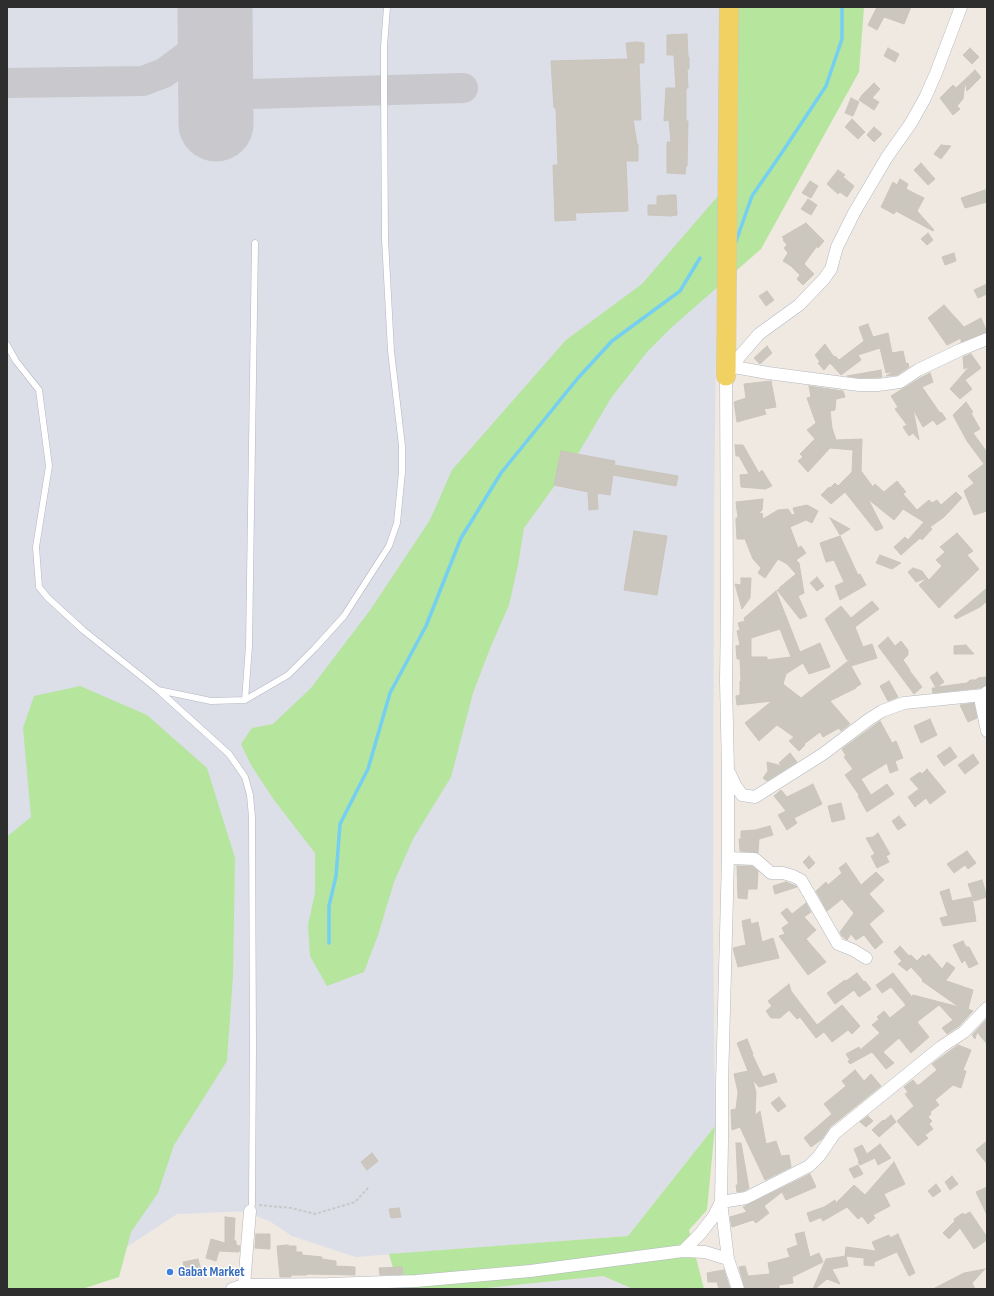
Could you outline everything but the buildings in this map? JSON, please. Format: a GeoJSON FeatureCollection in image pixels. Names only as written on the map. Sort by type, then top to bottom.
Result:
{"type":"FeatureCollection","features":[{"type":"Feature","properties":{"kind":"main road"},"geometry":{"type":"LineString","coordinates":[[729,7],[730,372]]}},
{"type":"Feature","properties":{"kind":"street"},"geometry":{"type":"LineString","coordinates":[[738,1289],[728,1259],[721,1202],[722,1084],[728,858],[726,681],[730,372],[739,357],[760,334],[799,305],[824,279],[831,269],[837,247],[854,214],[887,157],[911,123],[926,98],[961,7]]}},
{"type":"Feature","properties":{"kind":"street"},"geometry":{"type":"LineString","coordinates":[[730,372],[768,373],[859,386],[878,385],[900,382],[918,370],[987,339]]}},
{"type":"Feature","properties":{"kind":"street"},"geometry":{"type":"LineString","coordinates":[[728,771],[742,795],[755,797],[817,758],[882,711],[904,703],[985,694],[982,709],[987,731]]}},
{"type":"Feature","properties":{"kind":"street"},"geometry":{"type":"LineString","coordinates":[[728,858],[755,859],[771,873],[793,876],[801,880],[838,944],[853,950],[866,958]]}},
{"type":"Feature","properties":{"kind":"street"},"geometry":{"type":"LineString","coordinates":[[721,1202],[746,1198],[809,1166],[820,1156],[835,1133],[940,1047],[964,1032],[987,1008]]}},
{"type":"Feature","properties":{"kind":"street"},"geometry":{"type":"LineString","coordinates":[[683,1251],[700,1234],[714,1216],[721,1202]]}},
{"type":"Feature","properties":{"kind":"street"},"geometry":{"type":"LineString","coordinates":[[244,1285],[251,1207]]}},
{"type":"Feature","properties":{"kind":"street"},"geometry":{"type":"LineString","coordinates":[[232,1289],[244,1285],[416,1281],[530,1271],[683,1251],[705,1252],[728,1259]]}},
{"type":"Feature","properties":{"kind":"lane"},"geometry":{"type":"LineString","coordinates":[[157,690],[211,701],[245,700],[288,675],[316,648],[344,616],[389,546],[397,523],[402,472],[402,446],[391,351],[385,239],[384,46],[387,7]]}},
{"type":"Feature","properties":{"kind":"lane"},"geometry":{"type":"LineString","coordinates":[[245,700],[249,646],[255,243]]}},
{"type":"Feature","properties":{"kind":"lane"},"geometry":{"type":"LineString","coordinates":[[7,344],[16,361],[38,390],[49,466],[36,547],[39,587],[48,598],[83,630],[157,690],[229,754],[245,777],[250,795],[252,840],[251,1207]]}},
{"type":"Feature","properties":{"kind":"path"},"geometry":{"type":"LineString","coordinates":[[251,1207],[291,1208],[314,1214],[355,1202],[368,1188]]}},
{"type":"Feature","properties":{"kind":"shaded area"},"geometry":{"type":"Polygon","coordinates":[[[7,7],[720,7],[714,521],[713,919],[715,1126],[628,1236],[356,1257],[292,1236],[271,1222],[256,1216],[250,1211],[177,1214],[93,1269],[7,1266],[7,7]]]}},
{"type":"Feature","properties":{"kind":"shaded area"},"geometry":{"type":"Polygon","coordinates":[[[603,1276],[633,1289],[477,1289],[603,1276]]]}},
{"type":"Feature","properties":{"kind":"green space"},"geometry":{"type":"Polygon","coordinates":[[[720,7],[864,7],[859,72],[761,249],[672,327],[647,352],[611,398],[579,452],[524,528],[509,605],[473,693],[451,777],[413,839],[394,882],[378,935],[364,972],[327,986],[310,956],[308,925],[315,893],[315,853],[274,800],[251,765],[241,744],[252,728],[273,724],[311,688],[371,609],[430,520],[452,470],[566,340],[642,284],[718,196],[720,7]]]}},
{"type":"Feature","properties":{"kind":"green space"},"geometry":{"type":"Polygon","coordinates":[[[80,686],[147,715],[207,768],[235,858],[233,975],[227,1061],[174,1145],[158,1193],[131,1232],[119,1277],[82,1289],[7,1289],[7,835],[31,817],[23,728],[34,696],[80,686]]]}},
{"type":"Feature","properties":{"kind":"green space"},"geometry":{"type":"Polygon","coordinates":[[[715,1126],[707,1210],[689,1230],[704,1289],[633,1289],[603,1276],[477,1289],[399,1289],[389,1254],[628,1236],[715,1126]]]}},
{"type":"Feature","properties":{"kind":"waterway"},"geometry":{"type":"LineString","coordinates":[[735,244],[752,196],[826,86],[842,39],[842,7]]}},
{"type":"Feature","properties":{"kind":"waterway"},"geometry":{"type":"LineString","coordinates":[[329,943],[329,906],[336,876],[340,824],[368,769],[390,693],[426,626],[461,538],[501,473],[578,378],[612,341],[680,291],[700,258]]}},
{"type":"Feature","properties":{"kind":"taxiway"},"geometry":{"type":"LineString","coordinates":[[7,83],[143,81],[164,73],[187,56],[215,19]]}},
{"type":"Feature","properties":{"kind":"taxiway"},"geometry":{"type":"LineString","coordinates":[[215,95],[463,88]]}},
{"type":"Feature","properties":{"kind":"runway"},"geometry":{"type":"LineString","coordinates":[[215,7],[216,124]]}},
{"type":"Feature","properties":{"kind":"place","name":"Gabat Market"},"geometry":{"type":"Point","coordinates":[170,1272]}}]}
